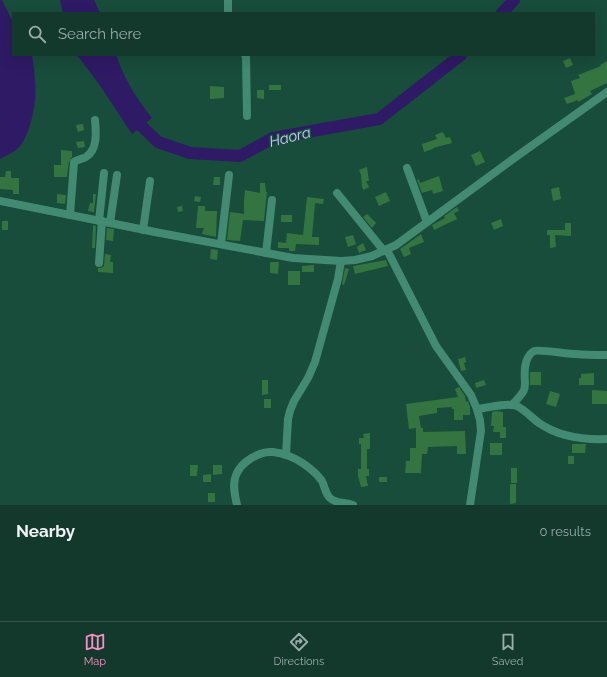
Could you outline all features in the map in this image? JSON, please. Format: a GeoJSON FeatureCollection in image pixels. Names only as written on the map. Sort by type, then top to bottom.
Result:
{"type":"FeatureCollection","features":[{"type":"Feature","properties":{"kind":"street"},"geometry":{"type":"LineString","coordinates":[[228,0],[228,12]]}},
{"type":"Feature","properties":{"kind":"street"},"geometry":{"type":"LineString","coordinates":[[246,56],[247,116]]}},
{"type":"Feature","properties":{"kind":"street"},"geometry":{"type":"LineString","coordinates":[[0,201],[143,230],[308,260],[355,260],[386,250],[396,245],[513,158],[607,92]]}},
{"type":"Feature","properties":{"kind":"street"},"geometry":{"type":"LineString","coordinates":[[70,215],[74,162],[87,157],[91,152],[96,138],[95,120]]}},
{"type":"Feature","properties":{"kind":"street"},"geometry":{"type":"LineString","coordinates":[[407,168],[427,222]]}},
{"type":"Feature","properties":{"kind":"street"},"geometry":{"type":"LineString","coordinates":[[99,264],[104,222],[104,174]]}},
{"type":"Feature","properties":{"kind":"street"},"geometry":{"type":"LineString","coordinates":[[104,222],[117,175]]}},
{"type":"Feature","properties":{"kind":"street"},"geometry":{"type":"LineString","coordinates":[[221,244],[230,175]]}},
{"type":"Feature","properties":{"kind":"street"},"geometry":{"type":"LineString","coordinates":[[143,230],[150,181]]}},
{"type":"Feature","properties":{"kind":"street"},"geometry":{"type":"LineString","coordinates":[[337,193],[386,250],[432,339],[467,390],[477,409],[480,420],[480,435],[470,505]]}},
{"type":"Feature","properties":{"kind":"street"},"geometry":{"type":"LineString","coordinates":[[266,253],[272,200]]}},
{"type":"Feature","properties":{"kind":"street"},"geometry":{"type":"LineString","coordinates":[[286,455],[288,419],[290,411],[315,362],[338,279],[341,261]]}},
{"type":"Feature","properties":{"kind":"street"},"geometry":{"type":"LineString","coordinates":[[512,405],[526,389],[525,365],[532,352],[538,351],[607,355]]}},
{"type":"Feature","properties":{"kind":"street"},"geometry":{"type":"LineString","coordinates":[[477,409],[512,405],[524,410],[540,423],[564,435],[607,439]]}},
{"type":"Feature","properties":{"kind":"street"},"geometry":{"type":"LineString","coordinates":[[237,505],[234,490],[236,474],[244,462],[261,454],[272,452],[286,455],[303,463],[322,481],[326,493],[330,499],[352,505]]}},
{"type":"Feature","properties":{"kind":"shaded area"},"geometry":{"type":"Polygon","coordinates":[[[0,0],[2,0],[12,20],[12,56],[32,56],[35,101],[32,119],[21,145],[16,150],[0,159],[0,0]]]}},
{"type":"Feature","properties":{"kind":"shaded area"},"geometry":{"type":"Polygon","coordinates":[[[60,0],[94,0],[100,12],[63,12],[60,0]]]}},
{"type":"Feature","properties":{"kind":"shaded area"},"geometry":{"type":"Polygon","coordinates":[[[78,56],[116,56],[131,88],[152,118],[132,134],[101,87],[78,56]]]}},
{"type":"Feature","properties":{"kind":"building"},"geometry":{"type":"Polygon","coordinates":[[[570,58],[573,65],[566,68],[563,61],[570,58]]]}},
{"type":"Feature","properties":{"kind":"building"},"geometry":{"type":"Polygon","coordinates":[[[607,61],[607,83],[590,91],[592,94],[578,102],[578,100],[567,104],[564,98],[575,94],[571,81],[580,78],[578,75],[601,66],[600,65],[607,61]]]}},
{"type":"Feature","properties":{"kind":"building"},"geometry":{"type":"Polygon","coordinates":[[[269,85],[281,85],[281,90],[269,90],[269,85]]]}},
{"type":"Feature","properties":{"kind":"building"},"geometry":{"type":"Polygon","coordinates":[[[210,86],[224,87],[224,98],[210,99],[210,86]]]}},
{"type":"Feature","properties":{"kind":"building"},"geometry":{"type":"Polygon","coordinates":[[[257,90],[264,90],[264,99],[257,98],[257,90]]]}},
{"type":"Feature","properties":{"kind":"building"},"geometry":{"type":"Polygon","coordinates":[[[83,124],[84,130],[78,132],[76,125],[83,124]]]}},
{"type":"Feature","properties":{"kind":"building"},"geometry":{"type":"Polygon","coordinates":[[[443,132],[446,138],[450,137],[452,143],[424,152],[422,144],[437,139],[435,135],[443,132]]]}},
{"type":"Feature","properties":{"kind":"building"},"geometry":{"type":"Polygon","coordinates":[[[84,141],[85,147],[78,148],[76,142],[84,141]]]}},
{"type":"Feature","properties":{"kind":"building"},"geometry":{"type":"Polygon","coordinates":[[[61,150],[72,151],[67,177],[54,177],[54,165],[61,165],[61,150]]]}},
{"type":"Feature","properties":{"kind":"building"},"geometry":{"type":"Polygon","coordinates":[[[480,151],[485,162],[476,166],[471,155],[480,151]]]}},
{"type":"Feature","properties":{"kind":"building"},"geometry":{"type":"Polygon","coordinates":[[[367,167],[369,181],[366,181],[369,187],[364,190],[362,187],[359,170],[367,167]]]}},
{"type":"Feature","properties":{"kind":"building"},"geometry":{"type":"Polygon","coordinates":[[[6,171],[11,171],[11,178],[19,178],[19,194],[13,194],[13,190],[0,189],[0,177],[5,177],[6,171]]]}},
{"type":"Feature","properties":{"kind":"building"},"geometry":{"type":"Polygon","coordinates":[[[439,176],[443,191],[433,194],[432,190],[422,193],[417,180],[419,179],[420,183],[439,176]]]}},
{"type":"Feature","properties":{"kind":"building"},"geometry":{"type":"Polygon","coordinates":[[[214,177],[220,177],[220,185],[213,185],[214,177]]]}},
{"type":"Feature","properties":{"kind":"building"},"geometry":{"type":"Polygon","coordinates":[[[260,183],[265,183],[267,192],[264,221],[243,220],[240,241],[227,240],[230,212],[244,214],[245,190],[260,193],[260,183]]]}},
{"type":"Feature","properties":{"kind":"building"},"geometry":{"type":"Polygon","coordinates":[[[559,187],[561,199],[553,201],[551,189],[559,187]]]}},
{"type":"Feature","properties":{"kind":"building"},"geometry":{"type":"Polygon","coordinates":[[[386,192],[390,201],[379,206],[375,197],[386,192]]]}},
{"type":"Feature","properties":{"kind":"building"},"geometry":{"type":"Polygon","coordinates":[[[57,194],[66,195],[65,204],[57,203],[57,194]]]}},
{"type":"Feature","properties":{"kind":"building"},"geometry":{"type":"Polygon","coordinates":[[[93,194],[96,194],[94,212],[88,211],[90,203],[93,203],[93,194]]]}},
{"type":"Feature","properties":{"kind":"building"},"geometry":{"type":"Polygon","coordinates":[[[195,196],[201,197],[200,202],[194,201],[195,196]]]}},
{"type":"Feature","properties":{"kind":"building"},"geometry":{"type":"Polygon","coordinates":[[[307,197],[324,199],[323,204],[315,203],[312,237],[319,237],[319,245],[296,244],[295,251],[289,251],[289,248],[278,248],[278,242],[286,243],[287,233],[303,235],[307,197]]]}},
{"type":"Feature","properties":{"kind":"building"},"geometry":{"type":"Polygon","coordinates":[[[182,206],[183,211],[178,212],[177,207],[182,206]]]}},
{"type":"Feature","properties":{"kind":"building"},"geometry":{"type":"Polygon","coordinates":[[[198,206],[205,206],[205,211],[217,211],[216,237],[202,234],[204,228],[196,228],[198,206]]]}},
{"type":"Feature","properties":{"kind":"building"},"geometry":{"type":"Polygon","coordinates":[[[457,207],[459,211],[454,213],[457,219],[434,230],[432,225],[445,218],[444,216],[457,207]]]}},
{"type":"Feature","properties":{"kind":"building"},"geometry":{"type":"Polygon","coordinates":[[[367,214],[376,223],[372,228],[363,217],[367,214]]]}},
{"type":"Feature","properties":{"kind":"building"},"geometry":{"type":"Polygon","coordinates":[[[281,215],[292,215],[292,222],[281,222],[281,215]]]}},
{"type":"Feature","properties":{"kind":"building"},"geometry":{"type":"Polygon","coordinates":[[[501,219],[503,226],[494,230],[491,223],[501,219]]]}},
{"type":"Feature","properties":{"kind":"building"},"geometry":{"type":"Polygon","coordinates":[[[2,221],[8,221],[8,230],[2,230],[2,221]]]}},
{"type":"Feature","properties":{"kind":"building"},"geometry":{"type":"Polygon","coordinates":[[[565,223],[571,223],[571,236],[555,235],[556,247],[550,248],[550,235],[547,235],[547,230],[565,230],[565,223]]]}},
{"type":"Feature","properties":{"kind":"building"},"geometry":{"type":"Polygon","coordinates":[[[93,225],[96,226],[95,248],[92,248],[93,225]]]}},
{"type":"Feature","properties":{"kind":"building"},"geometry":{"type":"Polygon","coordinates":[[[107,228],[114,229],[113,241],[106,240],[107,228]]]}},
{"type":"Feature","properties":{"kind":"building"},"geometry":{"type":"Polygon","coordinates":[[[421,234],[424,242],[409,248],[411,254],[404,257],[400,249],[421,234]]]}},
{"type":"Feature","properties":{"kind":"building"},"geometry":{"type":"Polygon","coordinates":[[[353,235],[356,244],[348,247],[345,237],[353,235]]]}},
{"type":"Feature","properties":{"kind":"building"},"geometry":{"type":"Polygon","coordinates":[[[363,243],[366,250],[359,253],[357,247],[363,243]]]}},
{"type":"Feature","properties":{"kind":"building"},"geometry":{"type":"Polygon","coordinates":[[[211,249],[218,250],[217,260],[210,259],[211,249]]]}},
{"type":"Feature","properties":{"kind":"building"},"geometry":{"type":"Polygon","coordinates":[[[105,254],[111,255],[110,262],[113,262],[113,273],[98,272],[98,268],[104,266],[105,254]]]}},
{"type":"Feature","properties":{"kind":"building"},"geometry":{"type":"Polygon","coordinates":[[[386,260],[388,266],[355,274],[353,266],[386,260]]]}},
{"type":"Feature","properties":{"kind":"building"},"geometry":{"type":"Polygon","coordinates":[[[270,262],[279,262],[278,274],[270,273],[270,262]]]}},
{"type":"Feature","properties":{"kind":"building"},"geometry":{"type":"Polygon","coordinates":[[[314,265],[314,272],[302,272],[302,266],[314,265]]]}},
{"type":"Feature","properties":{"kind":"building"},"geometry":{"type":"Polygon","coordinates":[[[345,268],[349,269],[344,285],[342,284],[345,268]]]}},
{"type":"Feature","properties":{"kind":"building"},"geometry":{"type":"Polygon","coordinates":[[[288,271],[300,271],[300,285],[288,285],[288,271]]]}},
{"type":"Feature","properties":{"kind":"building"},"geometry":{"type":"Polygon","coordinates":[[[465,357],[466,362],[464,363],[466,370],[461,371],[458,359],[465,357]]]}},
{"type":"Feature","properties":{"kind":"building"},"geometry":{"type":"Polygon","coordinates":[[[530,372],[541,372],[541,385],[530,385],[530,372]]]}},
{"type":"Feature","properties":{"kind":"building"},"geometry":{"type":"Polygon","coordinates":[[[594,373],[594,385],[579,385],[579,378],[581,378],[581,374],[594,373]]]}},
{"type":"Feature","properties":{"kind":"building"},"geometry":{"type":"Polygon","coordinates":[[[262,380],[268,380],[268,394],[262,395],[262,380]]]}},
{"type":"Feature","properties":{"kind":"building"},"geometry":{"type":"Polygon","coordinates":[[[484,380],[486,385],[476,388],[475,383],[484,380]]]}},
{"type":"Feature","properties":{"kind":"building"},"geometry":{"type":"Polygon","coordinates":[[[459,387],[465,396],[466,402],[468,401],[470,415],[463,415],[463,420],[454,420],[454,409],[452,409],[452,407],[437,408],[437,413],[419,416],[423,432],[465,431],[466,454],[457,454],[457,446],[428,447],[427,454],[422,454],[421,473],[405,473],[406,461],[410,461],[410,448],[416,448],[416,428],[409,429],[406,404],[458,397],[455,389],[459,387]]]}},
{"type":"Feature","properties":{"kind":"building"},"geometry":{"type":"Polygon","coordinates":[[[592,390],[607,391],[607,404],[592,404],[592,390]]]}},
{"type":"Feature","properties":{"kind":"building"},"geometry":{"type":"Polygon","coordinates":[[[550,391],[560,394],[556,407],[546,404],[550,391]]]}},
{"type":"Feature","properties":{"kind":"building"},"geometry":{"type":"Polygon","coordinates":[[[264,399],[271,399],[271,408],[264,408],[264,399]]]}},
{"type":"Feature","properties":{"kind":"building"},"geometry":{"type":"Polygon","coordinates":[[[492,412],[503,412],[503,427],[506,427],[506,438],[500,438],[500,432],[493,432],[494,426],[491,426],[492,412]]]}},
{"type":"Feature","properties":{"kind":"building"},"geometry":{"type":"Polygon","coordinates":[[[370,433],[370,449],[367,449],[367,469],[369,469],[369,476],[366,476],[368,486],[361,487],[358,476],[358,469],[361,469],[361,444],[359,444],[359,438],[364,438],[363,434],[370,433]]]}},
{"type":"Feature","properties":{"kind":"building"},"geometry":{"type":"Polygon","coordinates":[[[490,443],[502,443],[502,455],[490,455],[490,443]]]}},
{"type":"Feature","properties":{"kind":"building"},"geometry":{"type":"Polygon","coordinates":[[[572,444],[586,444],[585,453],[572,453],[572,444]]]}},
{"type":"Feature","properties":{"kind":"building"},"geometry":{"type":"Polygon","coordinates":[[[568,456],[574,456],[574,464],[568,464],[568,456]]]}},
{"type":"Feature","properties":{"kind":"building"},"geometry":{"type":"Polygon","coordinates":[[[190,465],[198,465],[197,476],[190,476],[190,465]]]}},
{"type":"Feature","properties":{"kind":"building"},"geometry":{"type":"Polygon","coordinates":[[[213,465],[222,465],[222,474],[213,475],[213,465]]]}},
{"type":"Feature","properties":{"kind":"building"},"geometry":{"type":"Polygon","coordinates":[[[511,468],[517,468],[517,483],[511,483],[511,468]]]}},
{"type":"Feature","properties":{"kind":"building"},"geometry":{"type":"Polygon","coordinates":[[[211,474],[211,482],[203,482],[203,475],[211,474]]]}},
{"type":"Feature","properties":{"kind":"building"},"geometry":{"type":"Polygon","coordinates":[[[379,477],[387,477],[387,482],[379,482],[379,477]]]}},
{"type":"Feature","properties":{"kind":"building"},"geometry":{"type":"Polygon","coordinates":[[[510,484],[516,484],[516,503],[510,504],[510,484]]]}},
{"type":"Feature","properties":{"kind":"building"},"geometry":{"type":"Polygon","coordinates":[[[208,493],[215,493],[215,502],[208,502],[208,493]]]}},
{"type":"Feature","properties":{"kind":"waterway","name":"Haora"},"geometry":{"type":"LineString","coordinates":[[503,12],[514,0]]}},
{"type":"Feature","properties":{"kind":"waterway","name":"Haora"},"geometry":{"type":"LineString","coordinates":[[131,116],[158,142],[190,153],[240,156],[273,138],[379,119],[460,56]]}}]}
